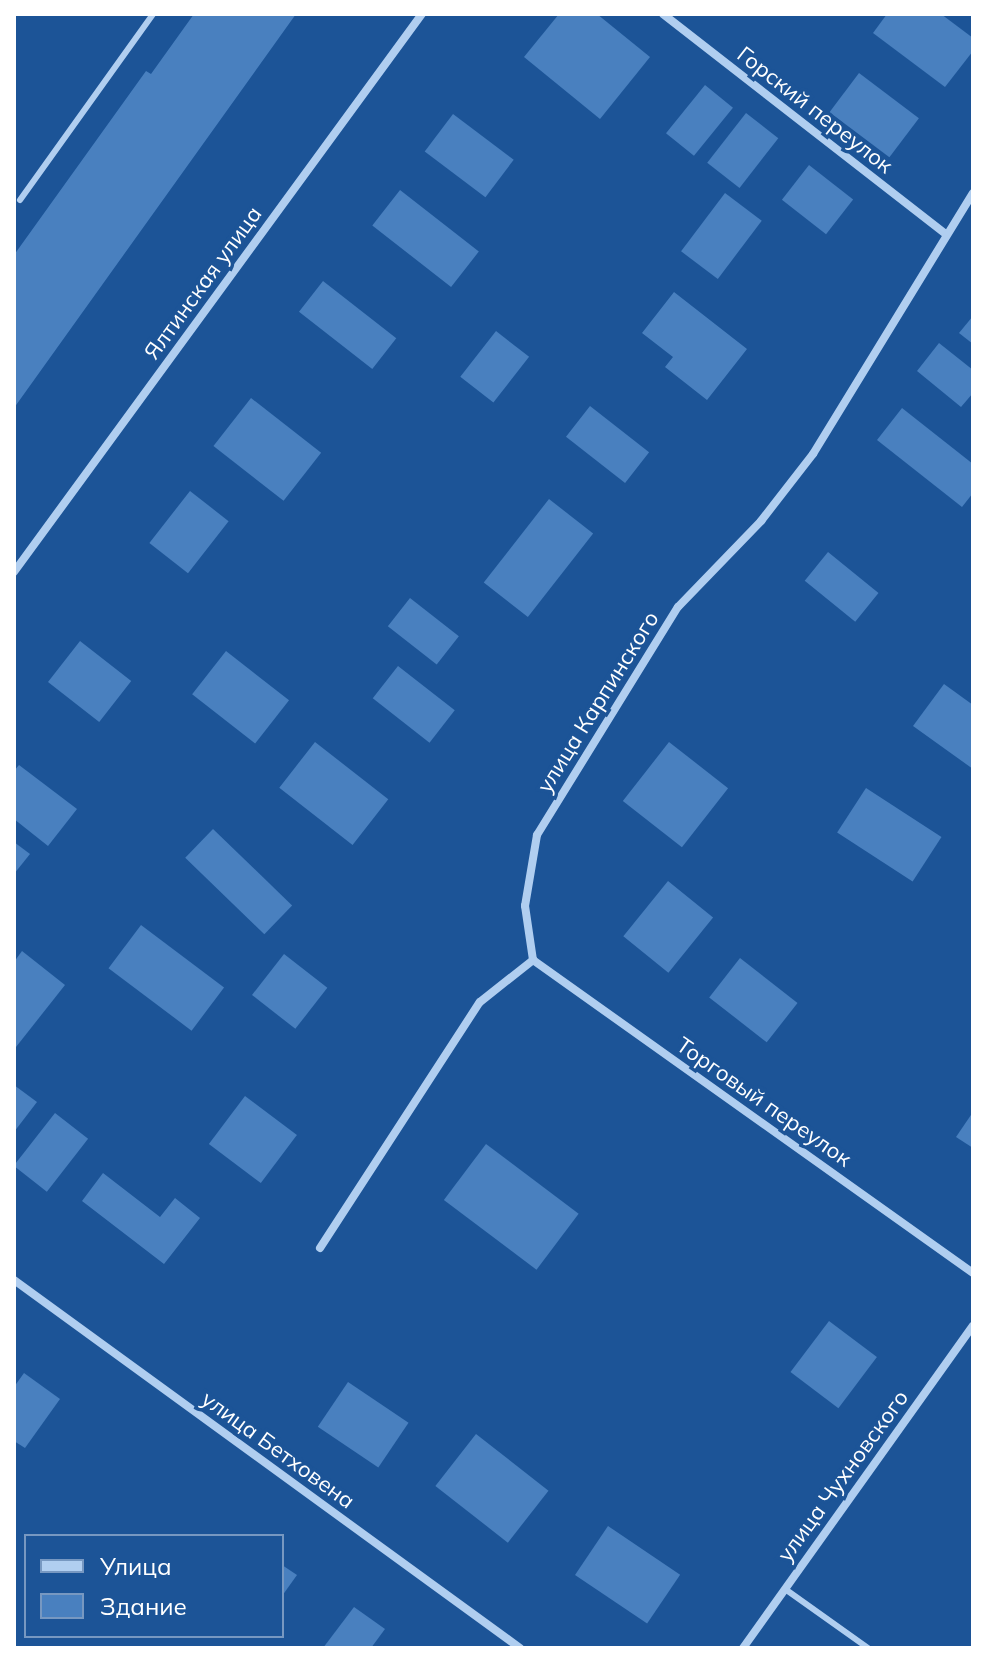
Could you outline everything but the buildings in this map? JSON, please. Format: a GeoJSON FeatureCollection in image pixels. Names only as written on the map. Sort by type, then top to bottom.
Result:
{"type":"FeatureCollection","features":[{"type":"Feature","properties":{"kind":"street","name":"Ялтинская улица"},"geometry":{"type":"LineString","coordinates":[[14,572],[422,14]]}},
{"type":"Feature","properties":{"kind":"street","name":"Горский переулок"},"geometry":{"type":"LineString","coordinates":[[663,14],[944,233]]}},
{"type":"Feature","properties":{"kind":"street","name":"улица Карпинского"},"geometry":{"type":"LineString","coordinates":[[533,960],[525,906],[537,835],[678,607],[761,521],[813,454],[944,233],[973,193]]}},
{"type":"Feature","properties":{"kind":"street"},"geometry":{"type":"LineString","coordinates":[[320,1248],[480,1002],[533,960]]}},
{"type":"Feature","properties":{"kind":"street","name":"Торговый переулок"},"geometry":{"type":"LineString","coordinates":[[533,960],[973,1273]]}},
{"type":"Feature","properties":{"kind":"street","name":"улица Бетховена"},"geometry":{"type":"LineString","coordinates":[[14,1280],[520,1648]]}},
{"type":"Feature","properties":{"kind":"street","name":"улица Чухновского"},"geometry":{"type":"LineString","coordinates":[[743,1648],[973,1326]]}},
{"type":"Feature","properties":{"kind":"lane"},"geometry":{"type":"LineString","coordinates":[[20,200],[153,14]]}},
{"type":"Feature","properties":{"kind":"lane"},"geometry":{"type":"LineString","coordinates":[[785,1589],[868,1648]]}}]}
